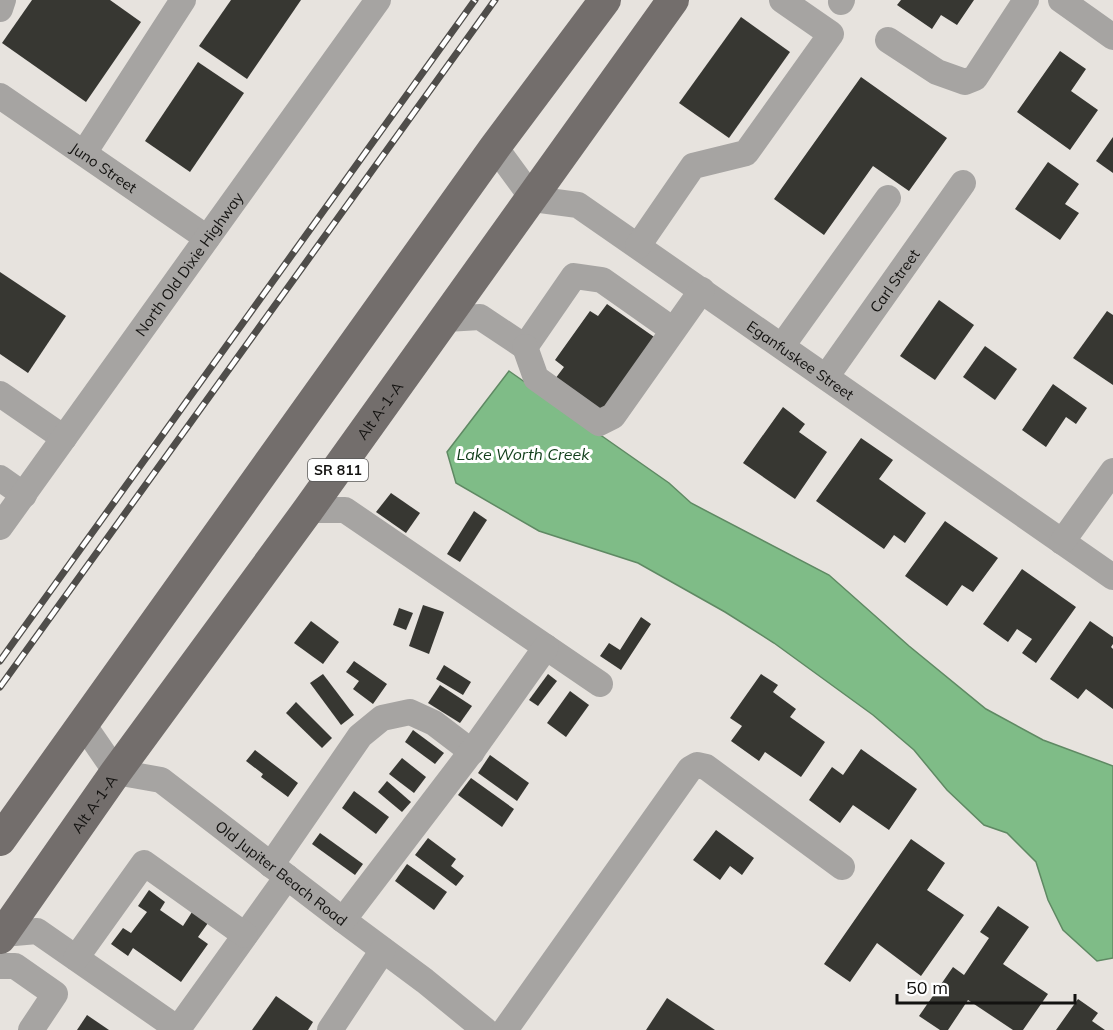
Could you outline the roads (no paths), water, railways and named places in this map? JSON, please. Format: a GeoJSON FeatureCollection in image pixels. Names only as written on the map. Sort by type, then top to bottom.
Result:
{"type":"FeatureCollection","features":[{"type":"Feature","properties":{"kind":"main road"},"geometry":{"type":"LineString","coordinates":[[0,840],[495,147],[605,0]]}},
{"type":"Feature","properties":{"kind":"main road","name":"Alt A-1-A"},"geometry":{"type":"LineString","coordinates":[[1,936],[116,772],[533,199],[673,0]]}},
{"type":"Feature","properties":{"kind":"street"},"geometry":{"type":"LineString","coordinates":[[0,9],[3,0]]}},
{"type":"Feature","properties":{"kind":"street"},"geometry":{"type":"LineString","coordinates":[[84,153],[183,0]]}},
{"type":"Feature","properties":{"kind":"street","name":"North Old Dixie Highway"},"geometry":{"type":"LineString","coordinates":[[0,527],[378,0]]}},
{"type":"Feature","properties":{"kind":"street"},"geometry":{"type":"LineString","coordinates":[[638,246],[693,166],[746,153],[831,34],[782,0]]}},
{"type":"Feature","properties":{"kind":"street"},"geometry":{"type":"LineString","coordinates":[[888,40],[937,72],[966,82],[975,78],[1026,0]]}},
{"type":"Feature","properties":{"kind":"street"},"geometry":{"type":"LineString","coordinates":[[1061,0],[1113,37]]}},
{"type":"Feature","properties":{"kind":"street","name":"Juno Street"},"geometry":{"type":"LineString","coordinates":[[0,96],[207,238]]}},
{"type":"Feature","properties":{"kind":"street"},"geometry":{"type":"LineString","coordinates":[[495,147],[533,199]]}},
{"type":"Feature","properties":{"kind":"street","name":"Carl Street"},"geometry":{"type":"LineString","coordinates":[[826,377],[963,183]]}},
{"type":"Feature","properties":{"kind":"street"},"geometry":{"type":"LineString","coordinates":[[782,346],[888,198]]}},
{"type":"Feature","properties":{"kind":"street","name":"Eganfuskee Street"},"geometry":{"type":"LineString","coordinates":[[533,199],[578,205],[1113,577]]}},
{"type":"Feature","properties":{"kind":"street"},"geometry":{"type":"LineString","coordinates":[[525,347],[574,276],[602,280],[673,330]]}},
{"type":"Feature","properties":{"kind":"street"},"geometry":{"type":"LineString","coordinates":[[446,319],[480,317],[525,347],[536,378],[599,423],[613,416],[702,290]]}},
{"type":"Feature","properties":{"kind":"street"},"geometry":{"type":"LineString","coordinates":[[0,394],[64,438]]}},
{"type":"Feature","properties":{"kind":"street"},"geometry":{"type":"LineString","coordinates":[[1062,542],[1113,471]]}},
{"type":"Feature","properties":{"kind":"street"},"geometry":{"type":"LineString","coordinates":[[0,478],[24,495]]}},
{"type":"Feature","properties":{"kind":"street"},"geometry":{"type":"LineString","coordinates":[[308,510],[345,510],[600,684]]}},
{"type":"Feature","properties":{"kind":"street"},"geometry":{"type":"LineString","coordinates":[[343,920],[472,752],[546,647]]}},
{"type":"Feature","properties":{"kind":"street"},"geometry":{"type":"LineString","coordinates":[[1,936],[37,931],[178,1029],[245,935],[279,871],[360,736],[382,718],[410,712],[434,723],[472,752]]}},
{"type":"Feature","properties":{"kind":"street"},"geometry":{"type":"LineString","coordinates":[[83,724],[116,772]]}},
{"type":"Feature","properties":{"kind":"street"},"geometry":{"type":"LineString","coordinates":[[505,1030],[690,769],[697,765],[706,767],[842,867]]}},
{"type":"Feature","properties":{"kind":"street","name":"Old Jupiter Beach Road"},"geometry":{"type":"LineString","coordinates":[[116,772],[161,780],[485,1030]]}},
{"type":"Feature","properties":{"kind":"street"},"geometry":{"type":"LineString","coordinates":[[76,958],[144,863],[245,935]]}},
{"type":"Feature","properties":{"kind":"street"},"geometry":{"type":"LineString","coordinates":[[330,1030],[383,950]]}},
{"type":"Feature","properties":{"kind":"street"},"geometry":{"type":"LineString","coordinates":[[0,966],[15,966],[55,994],[31,1030]]}},
{"type":"Feature","properties":{"kind":"water","name":"Lake Worth Creek"},"geometry":{"type":"Polygon","coordinates":[[[509,371],[669,483],[691,503],[829,575],[909,646],[986,709],[1043,740],[1113,766],[1113,958],[1097,961],[1063,930],[1048,900],[1036,862],[1007,833],[984,825],[947,790],[914,750],[873,715],[774,643],[725,612],[638,563],[539,531],[456,483],[447,452],[509,371]]]}},
{"type":"Feature","properties":{"kind":"railway"},"geometry":{"type":"LineString","coordinates":[[0,661],[475,0]]}},
{"type":"Feature","properties":{"kind":"railway"},"geometry":{"type":"LineString","coordinates":[[0,687],[495,0]]}}]}
